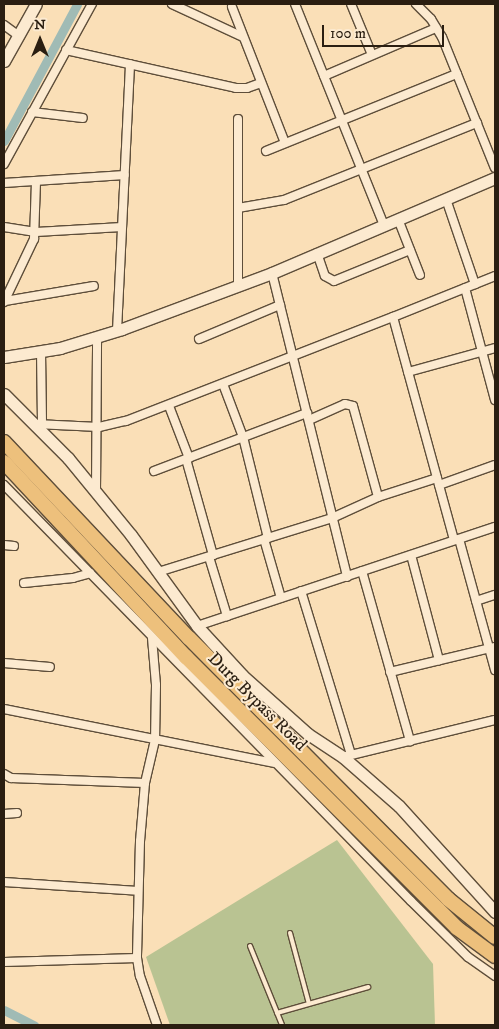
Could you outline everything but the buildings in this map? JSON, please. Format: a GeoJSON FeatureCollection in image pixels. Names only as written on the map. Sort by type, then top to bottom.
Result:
{"type":"FeatureCollection","features":[{"type":"Feature","properties":{"kind":"highway","name":"Durg Bypass Road"},"geometry":{"type":"LineString","coordinates":[[4,442],[189,638],[448,899],[495,937]]}},
{"type":"Feature","properties":{"kind":"highway","name":"Durg Bypass Road"},"geometry":{"type":"LineString","coordinates":[[4,462],[193,664],[458,928],[495,956]]}},
{"type":"Feature","properties":{"kind":"street"},"geometry":{"type":"LineString","coordinates":[[4,61],[36,4]]}},
{"type":"Feature","properties":{"kind":"street"},"geometry":{"type":"LineString","coordinates":[[4,164],[92,4]]}},
{"type":"Feature","properties":{"kind":"street"},"geometry":{"type":"LineString","coordinates":[[172,4],[242,37]]}},
{"type":"Feature","properties":{"kind":"street"},"geometry":{"type":"LineString","coordinates":[[296,4],[384,225]]}},
{"type":"Feature","properties":{"kind":"street"},"geometry":{"type":"LineString","coordinates":[[351,4],[372,55]]}},
{"type":"Feature","properties":{"kind":"street"},"geometry":{"type":"LineString","coordinates":[[416,4],[436,28],[458,74],[495,168]]}},
{"type":"Feature","properties":{"kind":"street"},"geometry":{"type":"LineString","coordinates":[[232,7],[242,37],[285,143]]}},
{"type":"Feature","properties":{"kind":"street"},"geometry":{"type":"LineString","coordinates":[[4,26],[19,36]]}},
{"type":"Feature","properties":{"kind":"street"},"geometry":{"type":"LineString","coordinates":[[324,76],[436,28]]}},
{"type":"Feature","properties":{"kind":"street"},"geometry":{"type":"LineString","coordinates":[[66,50],[236,88],[247,88],[261,83]]}},
{"type":"Feature","properties":{"kind":"street"},"geometry":{"type":"LineString","coordinates":[[117,331],[130,64]]}},
{"type":"Feature","properties":{"kind":"street"},"geometry":{"type":"LineString","coordinates":[[266,152],[458,74]]}},
{"type":"Feature","properties":{"kind":"street"},"geometry":{"type":"LineString","coordinates":[[32,112],[83,118]]}},
{"type":"Feature","properties":{"kind":"street"},"geometry":{"type":"LineString","coordinates":[[238,119],[238,285]]}},
{"type":"Feature","properties":{"kind":"street"},"geometry":{"type":"LineString","coordinates":[[238,208],[284,200],[477,123]]}},
{"type":"Feature","properties":{"kind":"street"},"geometry":{"type":"LineString","coordinates":[[4,183],[125,174]]}},
{"type":"Feature","properties":{"kind":"street"},"geometry":{"type":"LineString","coordinates":[[4,356],[41,351],[117,331],[272,273],[495,178]]}},
{"type":"Feature","properties":{"kind":"street"},"geometry":{"type":"LineString","coordinates":[[4,302],[36,232],[36,182]]}},
{"type":"Feature","properties":{"kind":"street"},"geometry":{"type":"LineString","coordinates":[[446,199],[475,284]]}},
{"type":"Feature","properties":{"kind":"street"},"geometry":{"type":"LineString","coordinates":[[398,219],[420,274]]}},
{"type":"Feature","properties":{"kind":"street"},"geometry":{"type":"LineString","coordinates":[[4,227],[36,232],[122,227]]}},
{"type":"Feature","properties":{"kind":"street"},"geometry":{"type":"LineString","coordinates":[[317,253],[325,276],[334,280],[410,250]]}},
{"type":"Feature","properties":{"kind":"street"},"geometry":{"type":"LineString","coordinates":[[272,273],[347,577]]}},
{"type":"Feature","properties":{"kind":"street"},"geometry":{"type":"LineString","coordinates":[[38,425],[99,427],[169,406],[495,276]]}},
{"type":"Feature","properties":{"kind":"street"},"geometry":{"type":"LineString","coordinates":[[4,302],[94,286]]}},
{"type":"Feature","properties":{"kind":"street"},"geometry":{"type":"LineString","coordinates":[[465,288],[495,400]]}},
{"type":"Feature","properties":{"kind":"street"},"geometry":{"type":"LineString","coordinates":[[199,339],[280,305]]}},
{"type":"Feature","properties":{"kind":"street"},"geometry":{"type":"LineString","coordinates":[[393,317],[438,481],[492,648],[495,670]]}},
{"type":"Feature","properties":{"kind":"street"},"geometry":{"type":"LineString","coordinates":[[96,493],[99,427],[97,337]]}},
{"type":"Feature","properties":{"kind":"street"},"geometry":{"type":"LineString","coordinates":[[408,372],[495,348]]}},
{"type":"Feature","properties":{"kind":"street"},"geometry":{"type":"LineString","coordinates":[[38,425],[41,351]]}},
{"type":"Feature","properties":{"kind":"street"},"geometry":{"type":"LineString","coordinates":[[223,384],[243,437],[281,598]]}},
{"type":"Feature","properties":{"kind":"street"},"geometry":{"type":"LineString","coordinates":[[4,394],[38,425],[96,493],[158,572],[197,626],[242,675],[308,734],[347,756],[399,806],[495,912]]}},
{"type":"Feature","properties":{"kind":"street"},"geometry":{"type":"LineString","coordinates":[[154,471],[243,437],[345,404],[353,406],[378,497]]}},
{"type":"Feature","properties":{"kind":"street"},"geometry":{"type":"LineString","coordinates":[[169,406],[187,458],[227,616]]}},
{"type":"Feature","properties":{"kind":"street"},"geometry":{"type":"LineString","coordinates":[[158,572],[332,518],[378,497],[495,465]]}},
{"type":"Feature","properties":{"kind":"street"},"geometry":{"type":"LineString","coordinates":[[4,485],[275,764],[468,957],[495,976]]}},
{"type":"Feature","properties":{"kind":"street"},"geometry":{"type":"LineString","coordinates":[[197,626],[495,527]]}},
{"type":"Feature","properties":{"kind":"street"},"geometry":{"type":"LineString","coordinates":[[4,545],[14,546]]}},
{"type":"Feature","properties":{"kind":"street"},"geometry":{"type":"LineString","coordinates":[[411,555],[439,660]]}},
{"type":"Feature","properties":{"kind":"street"},"geometry":{"type":"LineString","coordinates":[[362,571],[410,740]]}},
{"type":"Feature","properties":{"kind":"street"},"geometry":{"type":"LineString","coordinates":[[24,583],[73,578],[90,573]]}},
{"type":"Feature","properties":{"kind":"street"},"geometry":{"type":"LineString","coordinates":[[301,591],[347,756]]}},
{"type":"Feature","properties":{"kind":"street"},"geometry":{"type":"LineString","coordinates":[[476,601],[495,595]]}},
{"type":"Feature","properties":{"kind":"street"},"geometry":{"type":"LineString","coordinates":[[152,638],[156,685],[155,740],[145,783],[138,891],[137,958],[144,991],[157,1025]]}},
{"type":"Feature","properties":{"kind":"street"},"geometry":{"type":"LineString","coordinates":[[390,672],[492,648]]}},
{"type":"Feature","properties":{"kind":"street"},"geometry":{"type":"LineString","coordinates":[[4,663],[50,667]]}},
{"type":"Feature","properties":{"kind":"street"},"geometry":{"type":"LineString","coordinates":[[4,709],[275,764]]}},
{"type":"Feature","properties":{"kind":"street"},"geometry":{"type":"LineString","coordinates":[[347,756],[495,720]]}},
{"type":"Feature","properties":{"kind":"street"},"geometry":{"type":"LineString","coordinates":[[4,774],[11,778],[145,783]]}},
{"type":"Feature","properties":{"kind":"street"},"geometry":{"type":"LineString","coordinates":[[4,814],[17,813]]}},
{"type":"Feature","properties":{"kind":"street"},"geometry":{"type":"LineString","coordinates":[[4,882],[138,891]]}},
{"type":"Feature","properties":{"kind":"street"},"geometry":{"type":"LineString","coordinates":[[4,962],[137,958]]}},
{"type":"Feature","properties":{"kind":"lane"},"geometry":{"type":"LineString","coordinates":[[290,933],[309,1004]]}},
{"type":"Feature","properties":{"kind":"lane"},"geometry":{"type":"LineString","coordinates":[[250,946],[282,1025]]}},
{"type":"Feature","properties":{"kind":"lane"},"geometry":{"type":"LineString","coordinates":[[277,1013],[368,987]]}},
{"type":"Feature","properties":{"kind":"green space"},"geometry":{"type":"Polygon","coordinates":[[[337,840],[433,964],[435,1025],[170,1025],[146,957],[337,840]]]}},
{"type":"Feature","properties":{"kind":"waterway"},"geometry":{"type":"LineString","coordinates":[[4,141],[77,4]]}},
{"type":"Feature","properties":{"kind":"waterway"},"geometry":{"type":"LineString","coordinates":[[4,1010],[34,1025]]}}]}
